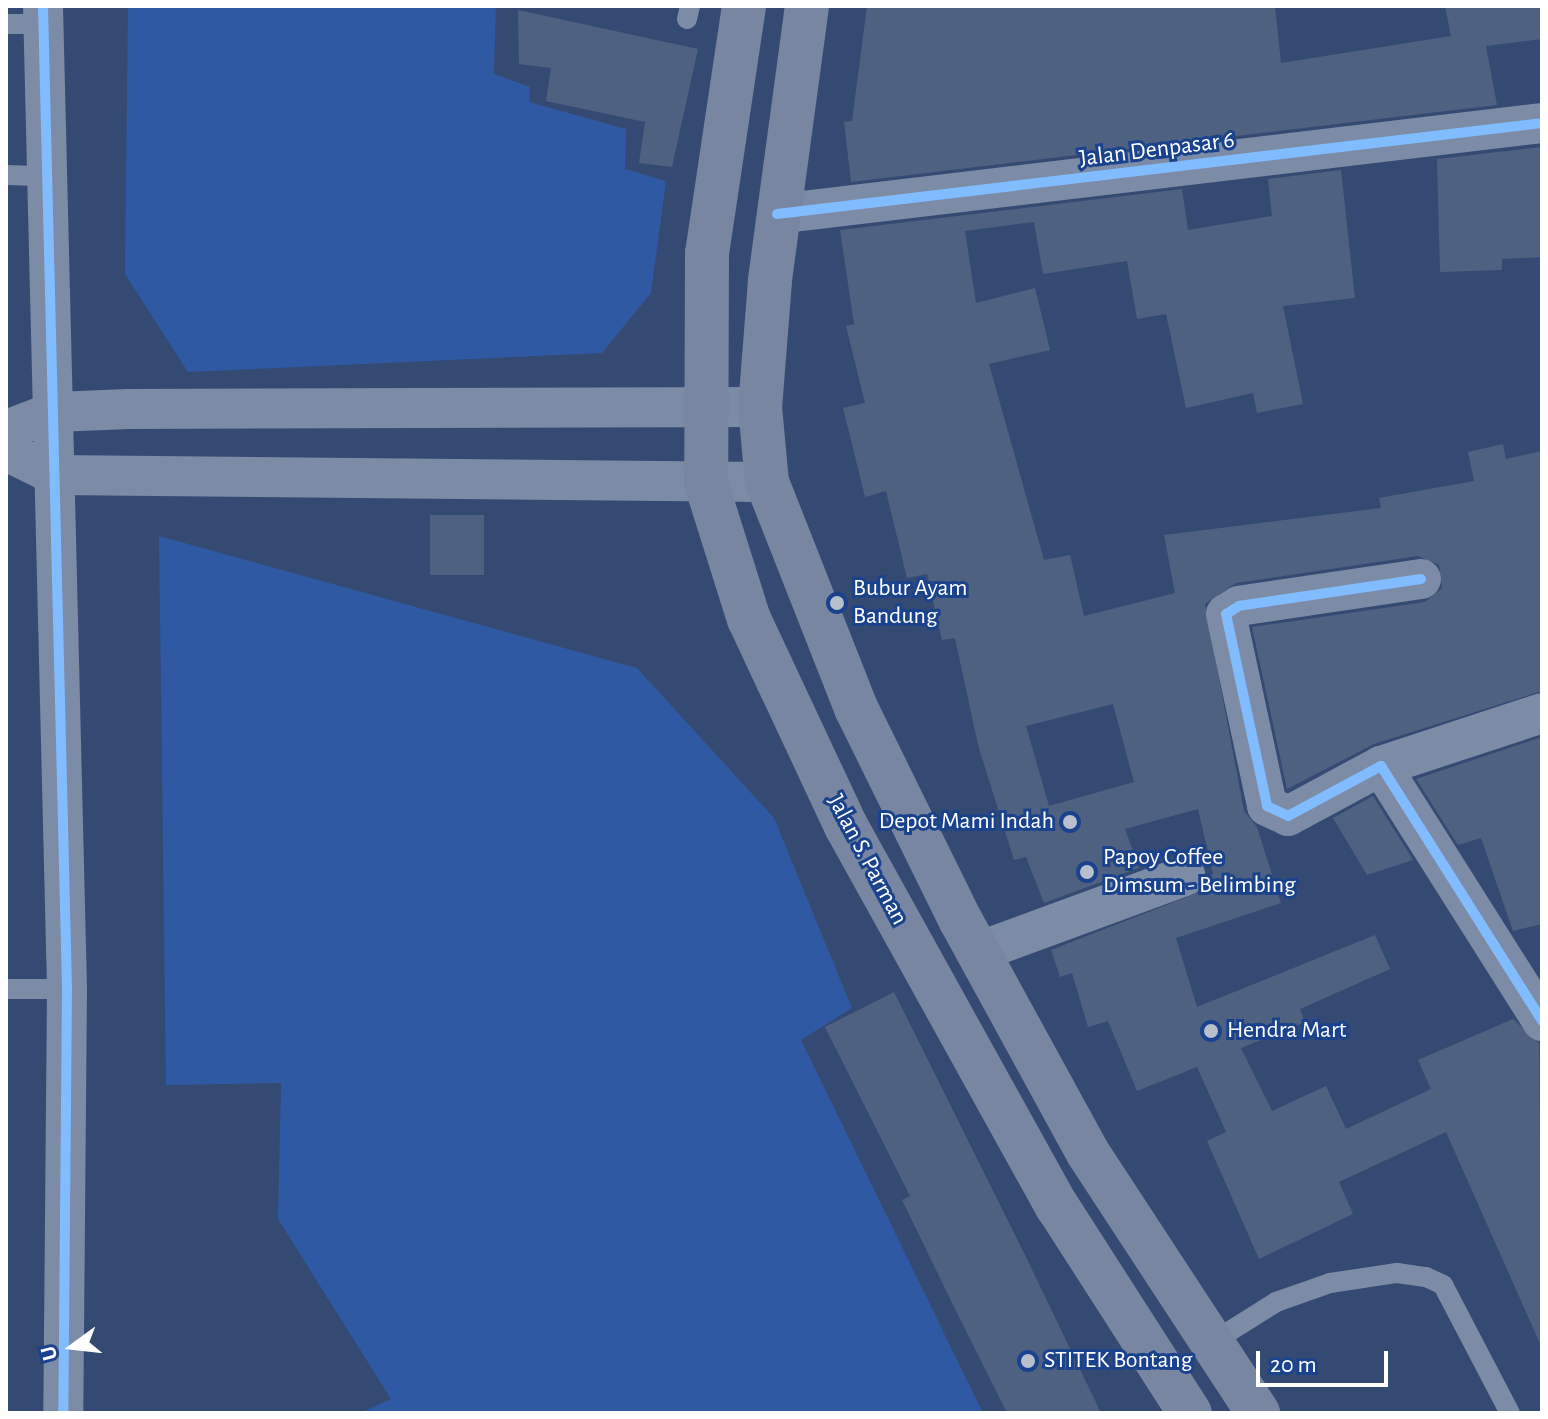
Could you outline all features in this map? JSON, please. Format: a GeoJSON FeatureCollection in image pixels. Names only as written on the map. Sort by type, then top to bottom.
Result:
{"type":"FeatureCollection","features":[{"type":"Feature","properties":{"kind":"main road","name":"Jalan S. Parman"},"geometry":{"type":"LineString","coordinates":[[744,6],[707,253],[703,408],[706,483],[749,619],[846,826],[1057,1206],[1190,1413]]}},
{"type":"Feature","properties":{"kind":"main road"},"geometry":{"type":"LineString","coordinates":[[807,6],[770,281],[760,407],[767,482],[856,708],[978,952],[1088,1153],[1258,1413]]}},
{"type":"Feature","properties":{"kind":"street"},"geometry":{"type":"LineString","coordinates":[[30,18],[25,175],[54,412],[67,989],[63,1413]]}},
{"type":"Feature","properties":{"kind":"street","name":"Jalan Denpasar 6"},"geometry":{"type":"LineString","coordinates":[[777,214],[1542,123]]}},
{"type":"Feature","properties":{"kind":"street"},"geometry":{"type":"LineString","coordinates":[[6,430],[54,412],[760,407]]}},
{"type":"Feature","properties":{"kind":"street"},"geometry":{"type":"LineString","coordinates":[[6,451],[55,475],[767,482]]}},
{"type":"Feature","properties":{"kind":"street"},"geometry":{"type":"LineString","coordinates":[[1421,579],[1239,606],[1226,614],[1273,813],[1288,816],[1381,766],[1542,713]]}},
{"type":"Feature","properties":{"kind":"street"},"geometry":{"type":"LineString","coordinates":[[1381,766],[1542,1021]]}},
{"type":"Feature","properties":{"kind":"street"},"geometry":{"type":"LineString","coordinates":[[978,952],[1185,876]]}},
{"type":"Feature","properties":{"kind":"lane"},"geometry":{"type":"LineString","coordinates":[[6,989],[67,989]]}},
{"type":"Feature","properties":{"kind":"lane"},"geometry":{"type":"LineString","coordinates":[[1211,1343],[1276,1302],[1330,1283],[1397,1273],[1426,1277],[1443,1285],[1510,1413]]}},
{"type":"Feature","properties":{"kind":"shaded area"},"geometry":{"type":"Polygon","coordinates":[[[128,6],[496,6],[494,74],[530,87],[529,102],[626,129],[625,169],[666,181],[651,293],[602,353],[188,372],[125,274],[128,6]]]}},
{"type":"Feature","properties":{"kind":"shaded area"},"geometry":{"type":"Polygon","coordinates":[[[159,536],[637,668],[774,818],[852,1008],[801,1040],[983,1413],[360,1413],[391,1399],[278,1219],[281,1083],[166,1085],[159,536]]]}},
{"type":"Feature","properties":{"kind":"building"},"geometry":{"type":"Polygon","coordinates":[[[867,6],[1275,6],[1281,63],[1451,36],[1445,6],[1542,6],[1542,39],[1486,46],[1497,105],[851,182],[844,122],[852,121],[867,6]]]}},
{"type":"Feature","properties":{"kind":"building"},"geometry":{"type":"Polygon","coordinates":[[[518,10],[698,49],[672,167],[639,163],[645,122],[546,101],[551,68],[519,64],[518,10]]]}},
{"type":"Feature","properties":{"kind":"building"},"geometry":{"type":"Polygon","coordinates":[[[1542,147],[1542,257],[1502,259],[1502,270],[1440,272],[1437,159],[1542,147]]]}},
{"type":"Feature","properties":{"kind":"building"},"geometry":{"type":"Polygon","coordinates":[[[1341,170],[1355,298],[1283,306],[1303,404],[1257,413],[1253,393],[1186,408],[1166,314],[1137,319],[1127,261],[1043,274],[1034,222],[965,231],[976,303],[1035,288],[1050,350],[989,364],[1044,560],[1070,555],[1084,616],[1175,593],[1164,535],[1381,508],[1379,498],[1474,481],[1468,452],[1503,444],[1506,459],[1542,451],[1542,691],[1374,744],[1287,789],[1252,627],[1425,602],[1442,588],[1439,565],[1418,556],[1236,583],[1205,604],[1244,811],[1257,827],[1281,903],[1176,938],[1197,1007],[1375,935],[1390,969],[1300,1009],[1305,1022],[1241,1048],[1272,1111],[1326,1086],[1346,1129],[1431,1089],[1418,1060],[1513,1019],[1539,1043],[1542,1348],[1446,1132],[1339,1182],[1353,1214],[1259,1259],[1207,1141],[1226,1132],[1197,1067],[1137,1091],[1108,1021],[1088,1027],[1072,973],[1060,977],[1051,950],[1202,891],[1213,873],[1198,809],[1125,829],[1139,868],[1044,903],[1026,857],[1014,860],[978,745],[955,638],[942,640],[927,574],[907,578],[886,491],[865,497],[843,408],[865,403],[846,326],[854,324],[840,230],[1182,189],[1188,230],[1272,216],[1268,179],[1341,170]],[[1113,704],[1026,726],[1049,806],[1134,782],[1113,704]]]}},
{"type":"Feature","properties":{"kind":"building"},"geometry":{"type":"Polygon","coordinates":[[[430,515],[484,515],[484,575],[430,575],[430,515]]]}},
{"type":"Feature","properties":{"kind":"building"},"geometry":{"type":"Polygon","coordinates":[[[1542,737],[1542,924],[1513,931],[1481,838],[1458,845],[1416,779],[1542,737]]]}},
{"type":"Feature","properties":{"kind":"building"},"geometry":{"type":"Polygon","coordinates":[[[1373,796],[1413,860],[1367,875],[1333,818],[1373,796]]]}},
{"type":"Feature","properties":{"kind":"building"},"geometry":{"type":"Polygon","coordinates":[[[894,992],[1101,1413],[1007,1413],[955,1309],[902,1200],[910,1196],[825,1027],[894,992]]]}},
{"type":"Feature","properties":{"kind":"cycle path"},"geometry":{"type":"LineString","coordinates":[[43,6],[67,989],[63,1413]]}},
{"type":"Feature","properties":{"kind":"cycle path"},"geometry":{"type":"LineString","coordinates":[[777,214],[1542,123]]}},
{"type":"Feature","properties":{"kind":"cycle path"},"geometry":{"type":"LineString","coordinates":[[1421,579],[1239,606],[1226,614],[1267,806],[1288,816],[1381,766],[1542,1021]]}},
{"type":"Feature","properties":{"kind":"place","name":"Bubur Ayam Bandung"},"geometry":{"type":"Point","coordinates":[837,603]}},
{"type":"Feature","properties":{"kind":"place","name":"Depot Mami Indah"},"geometry":{"type":"Point","coordinates":[1070,822]}},
{"type":"Feature","properties":{"kind":"place","name":"Papoy Coffee Dimsum - Belimbing"},"geometry":{"type":"Point","coordinates":[1087,872]}},
{"type":"Feature","properties":{"kind":"place","name":"Hendra Mart"},"geometry":{"type":"Point","coordinates":[1211,1031]}},
{"type":"Feature","properties":{"kind":"place","name":"STITEK Bontang"},"geometry":{"type":"Point","coordinates":[1028,1361]}}]}
